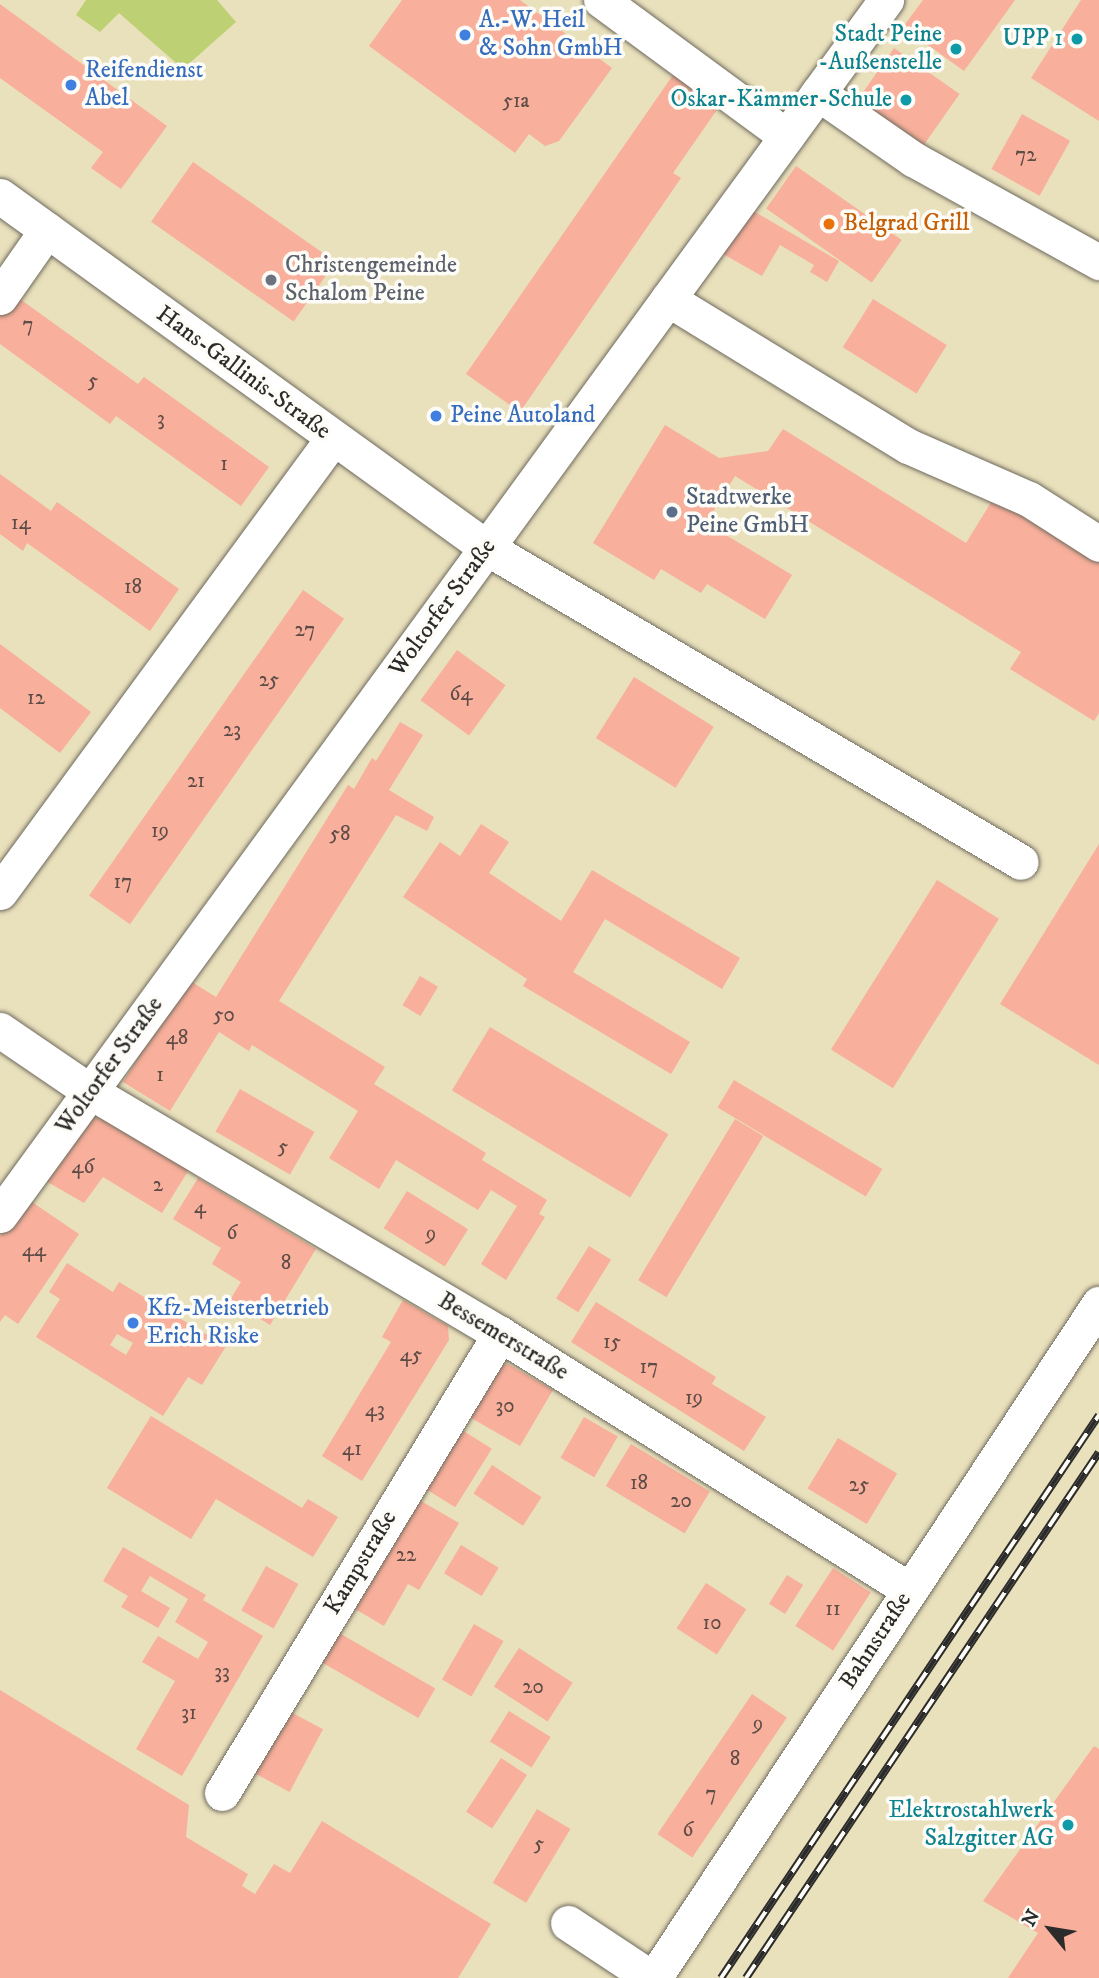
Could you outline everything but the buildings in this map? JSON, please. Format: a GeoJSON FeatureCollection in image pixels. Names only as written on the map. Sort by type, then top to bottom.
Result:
{"type":"FeatureCollection","features":[{"type":"Feature","properties":{"kind":"street"},"geometry":{"type":"LineString","coordinates":[[601,0],[786,136]]}},
{"type":"Feature","properties":{"kind":"street","name":"Woltorfer Straße"},"geometry":{"type":"LineString","coordinates":[[0,1216],[886,0]]}},
{"type":"Feature","properties":{"kind":"street"},"geometry":{"type":"LineString","coordinates":[[818,93],[913,159],[1099,262]]}},
{"type":"Feature","properties":{"kind":"street","name":"Hans-Gallinis-Straße"},"geometry":{"type":"LineString","coordinates":[[0,196],[487,548],[1021,862]]}},
{"type":"Feature","properties":{"kind":"street"},"geometry":{"type":"LineString","coordinates":[[0,297],[47,230]]}},
{"type":"Feature","properties":{"kind":"street"},"geometry":{"type":"LineString","coordinates":[[668,299],[908,446],[1029,499],[1099,544]]}},
{"type":"Feature","properties":{"kind":"street"},"geometry":{"type":"LineString","coordinates":[[0,892],[332,438]]}},
{"type":"Feature","properties":{"kind":"street","name":"Bessemerstraße"},"geometry":{"type":"LineString","coordinates":[[0,1030],[91,1092],[500,1334],[910,1590]]}},
{"type":"Feature","properties":{"kind":"street","name":"Bahnstraße"},"geometry":{"type":"LineString","coordinates":[[653,1978],[1099,1304]]}},
{"type":"Feature","properties":{"kind":"street","name":"Kampstraße"},"geometry":{"type":"LineString","coordinates":[[222,1793],[500,1334]]}},
{"type":"Feature","properties":{"kind":"street"},"geometry":{"type":"LineString","coordinates":[[568,1923],[653,1978]]}},
{"type":"Feature","properties":{"kind":"green space"},"geometry":{"type":"Polygon","coordinates":[[[86,0],[217,0],[236,22],[183,69],[119,13],[100,32],[76,15],[86,0]]]}},
{"type":"Feature","properties":{"kind":"railway"},"geometry":{"type":"LineString","coordinates":[[721,1978],[1099,1415]]}},
{"type":"Feature","properties":{"kind":"railway"},"geometry":{"type":"LineString","coordinates":[[746,1978],[1099,1452]]}},
{"type":"Feature","properties":{"kind":"place","name":"A.-W. Heil & Sohn GmbH"},"geometry":{"type":"Point","coordinates":[465,35]}},
{"type":"Feature","properties":{"kind":"place","name":"UPP 1"},"geometry":{"type":"Point","coordinates":[1077,39]}},
{"type":"Feature","properties":{"kind":"place","name":"Stadt Peine -Außenstelle"},"geometry":{"type":"Point","coordinates":[956,49]}},
{"type":"Feature","properties":{"kind":"place","name":"Reifendienst Abel"},"geometry":{"type":"Point","coordinates":[71,85]}},
{"type":"Feature","properties":{"kind":"place","name":"Oskar-Kämmer-Schule"},"geometry":{"type":"Point","coordinates":[906,100]}},
{"type":"Feature","properties":{"kind":"place","name":"Belgrad Grill"},"geometry":{"type":"Point","coordinates":[829,224]}},
{"type":"Feature","properties":{"kind":"place","name":"Christengemeinde Schalom Peine"},"geometry":{"type":"Point","coordinates":[271,280]}},
{"type":"Feature","properties":{"kind":"place","name":"Peine Autoland"},"geometry":{"type":"Point","coordinates":[436,416]}},
{"type":"Feature","properties":{"kind":"place","name":"Stadtwerke Peine GmbH"},"geometry":{"type":"Point","coordinates":[672,512]}},
{"type":"Feature","properties":{"kind":"place","name":"Kfz-Meisterbetrieb Erich Riske"},"geometry":{"type":"Point","coordinates":[133,1323]}},
{"type":"Feature","properties":{"kind":"place","name":"Elektrostahlwerk Salzgitter AG"},"geometry":{"type":"Point","coordinates":[1068,1825]}}]}
